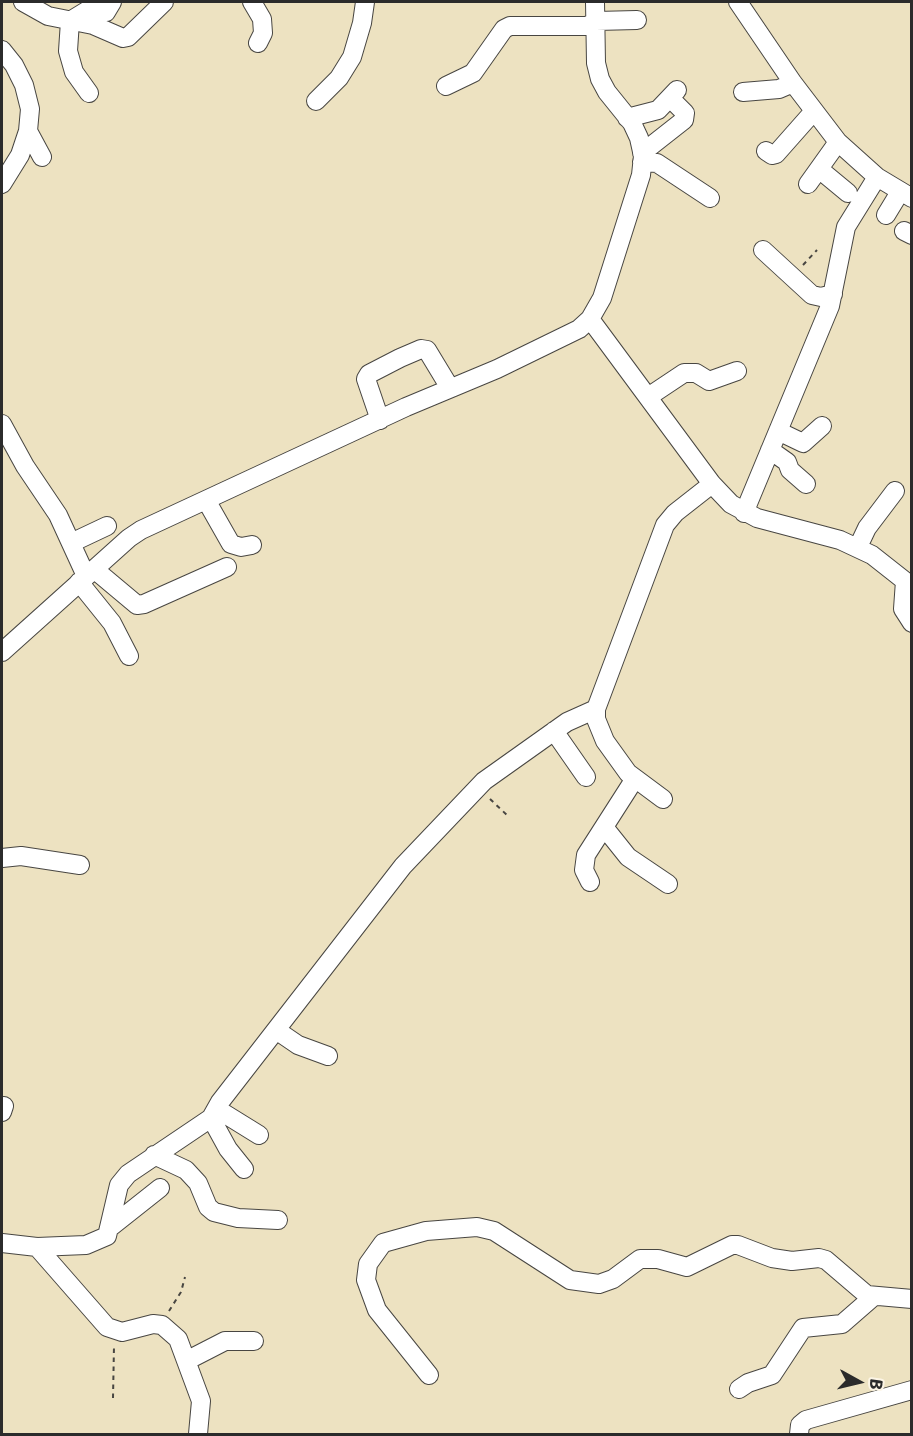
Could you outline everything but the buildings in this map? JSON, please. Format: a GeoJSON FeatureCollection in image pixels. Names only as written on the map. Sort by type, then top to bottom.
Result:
{"type":"FeatureCollection","features":[{"type":"Feature","properties":{"kind":"street"},"geometry":{"type":"LineString","coordinates":[[23,2],[48,16],[93,25],[123,38],[128,37],[164,2]]}},
{"type":"Feature","properties":{"kind":"street"},"geometry":{"type":"LineString","coordinates":[[70,21],[88,10],[106,12],[112,2]]}},
{"type":"Feature","properties":{"kind":"street"},"geometry":{"type":"LineString","coordinates":[[252,2],[262,19],[263,33],[258,43]]}},
{"type":"Feature","properties":{"kind":"street"},"geometry":{"type":"LineString","coordinates":[[316,101],[339,78],[352,57],[362,23],[364,2]]}},
{"type":"Feature","properties":{"kind":"street"},"geometry":{"type":"LineString","coordinates":[[2,652],[141,530],[579,329],[590,319],[602,298],[641,176],[642,158],[639,138],[600,79],[596,63],[595,2]]}},
{"type":"Feature","properties":{"kind":"street"},"geometry":{"type":"LineString","coordinates":[[738,2],[793,83],[838,142],[877,177],[906,195],[886,215]]}},
{"type":"Feature","properties":{"kind":"street"},"geometry":{"type":"LineString","coordinates":[[446,86],[473,73],[504,29],[510,26],[587,26],[596,21],[637,20]]}},
{"type":"Feature","properties":{"kind":"street"},"geometry":{"type":"LineString","coordinates":[[70,21],[68,51],[74,72],[89,93]]}},
{"type":"Feature","properties":{"kind":"street"},"geometry":{"type":"LineString","coordinates":[[2,50],[14,65],[24,85],[30,110],[28,131],[20,154],[2,184]]}},
{"type":"Feature","properties":{"kind":"street"},"geometry":{"type":"LineString","coordinates":[[743,92],[779,89],[793,83]]}},
{"type":"Feature","properties":{"kind":"street"},"geometry":{"type":"LineString","coordinates":[[627,118],[658,110],[674,93],[685,113],[684,120],[642,158]]}},
{"type":"Feature","properties":{"kind":"street"},"geometry":{"type":"LineString","coordinates":[[766,151],[772,155],[776,154],[814,111]]}},
{"type":"Feature","properties":{"kind":"street"},"geometry":{"type":"LineString","coordinates":[[28,131],[42,156]]}},
{"type":"Feature","properties":{"kind":"street"},"geometry":{"type":"LineString","coordinates":[[838,142],[813,176],[848,193]]}},
{"type":"Feature","properties":{"kind":"street"},"geometry":{"type":"LineString","coordinates":[[642,158],[660,165],[710,198]]}},
{"type":"Feature","properties":{"kind":"street"},"geometry":{"type":"LineString","coordinates":[[744,513],[833,294],[846,227],[877,177]]}},
{"type":"Feature","properties":{"kind":"street"},"geometry":{"type":"LineString","coordinates":[[763,250],[812,295],[821,297],[833,294]]}},
{"type":"Feature","properties":{"kind":"street"},"geometry":{"type":"LineString","coordinates":[[590,319],[712,484],[744,513],[858,547],[905,581],[903,609],[912,623]]}},
{"type":"Feature","properties":{"kind":"street"},"geometry":{"type":"LineString","coordinates":[[380,420],[366,379],[369,374],[400,358],[421,349],[427,350],[450,388]]}},
{"type":"Feature","properties":{"kind":"street"},"geometry":{"type":"LineString","coordinates":[[648,397],[684,373],[696,373],[709,381],[737,371]]}},
{"type":"Feature","properties":{"kind":"street"},"geometry":{"type":"LineString","coordinates":[[2,424],[25,466],[58,515],[86,576],[129,656]]}},
{"type":"Feature","properties":{"kind":"street"},"geometry":{"type":"LineString","coordinates":[[778,431],[803,443],[822,426]]}},
{"type":"Feature","properties":{"kind":"street"},"geometry":{"type":"LineString","coordinates":[[770,450],[787,462],[790,470],[806,484]]}},
{"type":"Feature","properties":{"kind":"street"},"geometry":{"type":"LineString","coordinates":[[663,799],[634,780],[605,741],[596,719],[596,709],[665,525],[675,513],[712,484]]}},
{"type":"Feature","properties":{"kind":"street"},"geometry":{"type":"LineString","coordinates":[[858,547],[867,528],[895,491]]}},
{"type":"Feature","properties":{"kind":"street"},"geometry":{"type":"LineString","coordinates":[[206,501],[231,544],[241,547],[252,545]]}},
{"type":"Feature","properties":{"kind":"street"},"geometry":{"type":"LineString","coordinates":[[71,543],[107,526]]}},
{"type":"Feature","properties":{"kind":"street"},"geometry":{"type":"LineString","coordinates":[[86,576],[137,605],[144,604],[227,567]]}},
{"type":"Feature","properties":{"kind":"street"},"geometry":{"type":"LineString","coordinates":[[2,1243],[37,1247],[86,1245],[98,1242],[107,1236],[112,1226],[118,1185],[128,1174],[214,1113],[396,874],[481,784],[554,731],[576,717],[596,709]]}},
{"type":"Feature","properties":{"kind":"street"},"geometry":{"type":"LineString","coordinates":[[554,731],[586,777]]}},
{"type":"Feature","properties":{"kind":"street"},"geometry":{"type":"LineString","coordinates":[[590,882],[584,863],[634,780]]}},
{"type":"Feature","properties":{"kind":"street"},"geometry":{"type":"LineString","coordinates":[[604,827],[628,857],[668,884]]}},
{"type":"Feature","properties":{"kind":"street"},"geometry":{"type":"LineString","coordinates":[[2,858],[21,856],[80,865]]}},
{"type":"Feature","properties":{"kind":"street"},"geometry":{"type":"LineString","coordinates":[[276,1030],[298,1045],[328,1056]]}},
{"type":"Feature","properties":{"kind":"street"},"geometry":{"type":"LineString","coordinates":[[214,1113],[259,1135]]}},
{"type":"Feature","properties":{"kind":"street"},"geometry":{"type":"LineString","coordinates":[[214,1113],[228,1149],[244,1169]]}},
{"type":"Feature","properties":{"kind":"street"},"geometry":{"type":"LineString","coordinates":[[154,1155],[186,1170],[198,1183],[208,1207],[214,1212],[238,1218],[278,1220]]}},
{"type":"Feature","properties":{"kind":"street"},"geometry":{"type":"LineString","coordinates":[[112,1226],[160,1188]]}},
{"type":"Feature","properties":{"kind":"street"},"geometry":{"type":"LineString","coordinates":[[429,1375],[377,1310],[366,1280],[368,1264],[383,1243],[426,1231],[477,1227],[494,1231],[570,1280],[592,1283],[613,1279],[640,1259],[658,1259],[687,1267],[732,1245],[738,1245],[772,1258],[792,1261],[810,1257],[826,1260],[867,1295],[912,1299]]}},
{"type":"Feature","properties":{"kind":"street"},"geometry":{"type":"LineString","coordinates":[[37,1247],[107,1327],[114,1331],[153,1324],[170,1330],[178,1339],[188,1360],[201,1401],[198,1434]]}},
{"type":"Feature","properties":{"kind":"street"},"geometry":{"type":"LineString","coordinates":[[739,1389],[748,1383],[772,1375],[803,1328],[842,1324],[873,1297]]}},
{"type":"Feature","properties":{"kind":"street"},"geometry":{"type":"LineString","coordinates":[[188,1360],[225,1341],[254,1341]]}},
{"type":"Feature","properties":{"kind":"street"},"geometry":{"type":"LineString","coordinates":[[799,1434],[800,1425],[806,1420],[912,1390]]}},
{"type":"Feature","properties":{"kind":"path"},"geometry":{"type":"LineString","coordinates":[[786,271],[807,263],[817,250]]}},
{"type":"Feature","properties":{"kind":"path"},"geometry":{"type":"LineString","coordinates":[[481,784],[493,805],[509,817]]}},
{"type":"Feature","properties":{"kind":"path"},"geometry":{"type":"LineString","coordinates":[[153,1324],[171,1310],[185,1277]]}},
{"type":"Feature","properties":{"kind":"path"},"geometry":{"type":"LineString","coordinates":[[113,1398],[114,1331]]}}]}
